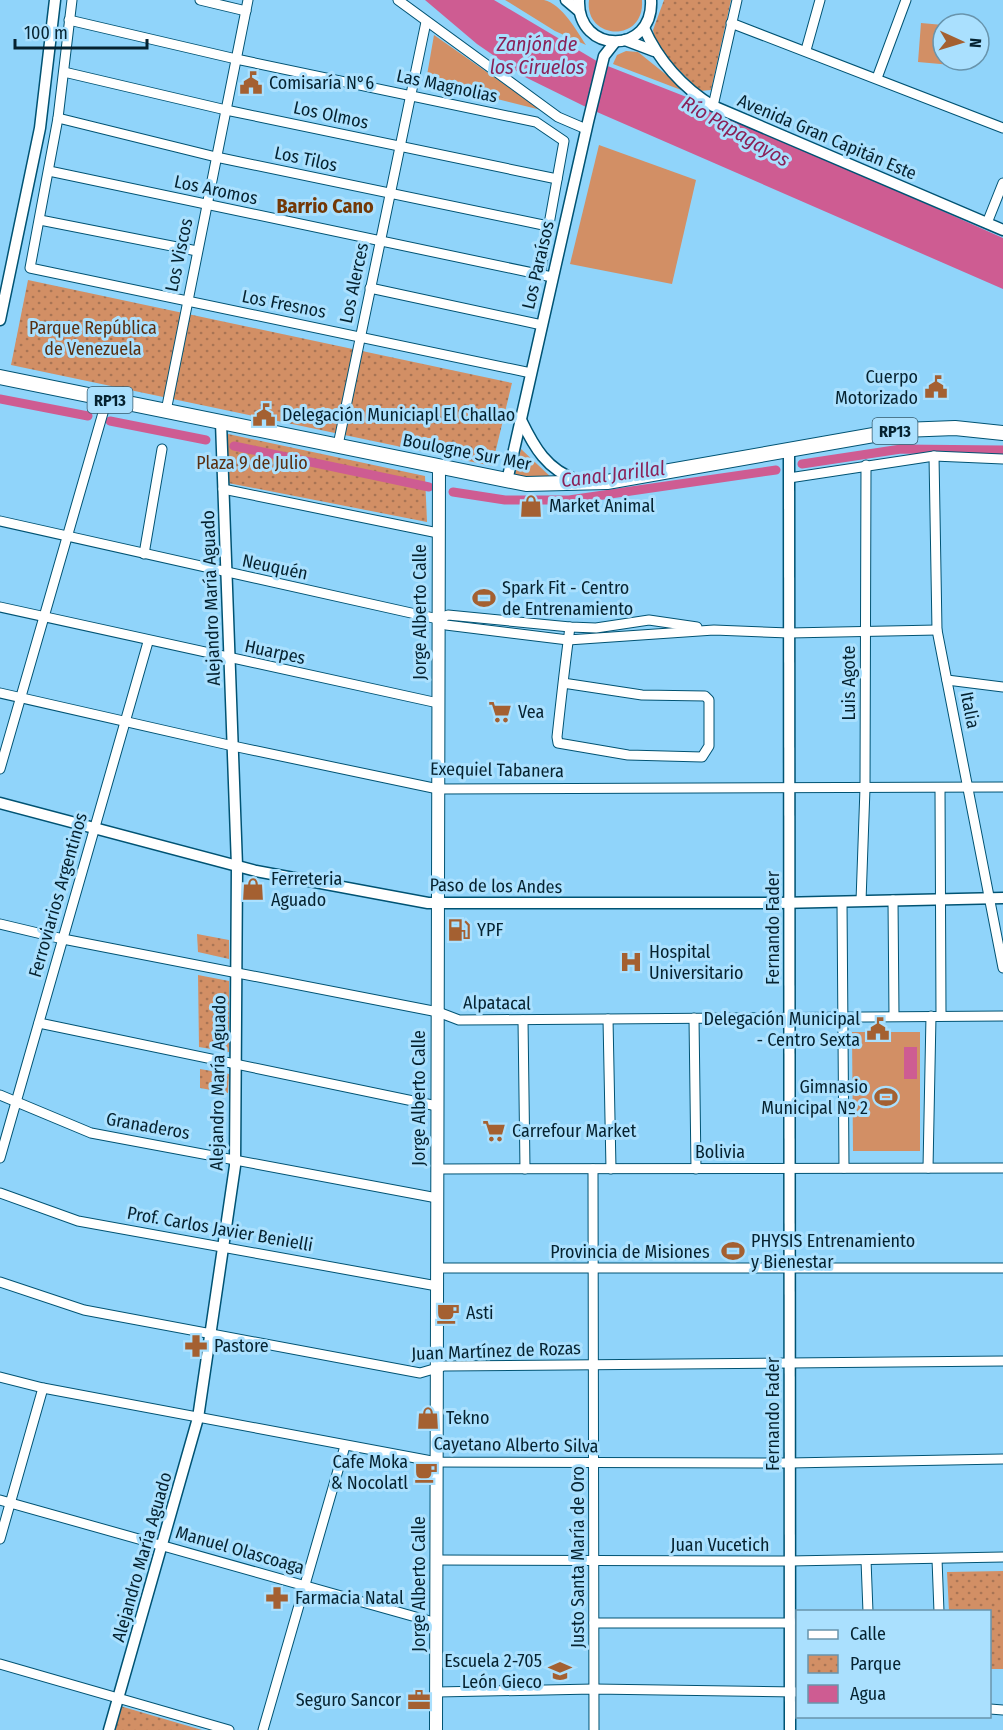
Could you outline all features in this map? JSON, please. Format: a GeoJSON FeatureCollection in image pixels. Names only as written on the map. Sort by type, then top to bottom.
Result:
{"type":"FeatureCollection","features":[{"type":"Feature","properties":{"kind":"main road","name":"Boulogne Sur Mer"},"geometry":{"type":"LineString","coordinates":[[0,376],[526,484],[589,484],[903,430],[954,429],[1003,433]]}},
{"type":"Feature","properties":{"kind":"main road","name":"Jorge Alberto Calle"},"geometry":{"type":"LineString","coordinates":[[436,1730],[439,466]]}},
{"type":"Feature","properties":{"kind":"street"},"geometry":{"type":"LineString","coordinates":[[0,320],[40,128],[56,0]]}},
{"type":"Feature","properties":{"kind":"street"},"geometry":{"type":"LineString","coordinates":[[72,0],[58,118],[40,220],[197,251]]}},
{"type":"Feature","properties":{"kind":"street"},"geometry":{"type":"LineString","coordinates":[[200,0],[246,11]]}},
{"type":"Feature","properties":{"kind":"street","name":"Los Viscos"},"geometry":{"type":"LineString","coordinates":[[166,411],[248,0]]}},
{"type":"Feature","properties":{"kind":"street"},"geometry":{"type":"LineString","coordinates":[[398,0],[558,117],[587,126]]}},
{"type":"Feature","properties":{"kind":"street"},"geometry":{"type":"LineString","coordinates":[[566,0],[579,6],[583,22],[597,37],[604,59]]}},
{"type":"Feature","properties":{"kind":"street"},"geometry":{"type":"LineString","coordinates":[[644,28],[649,20],[652,0]]}},
{"type":"Feature","properties":{"kind":"street"},"geometry":{"type":"LineString","coordinates":[[713,106],[737,0]]}},
{"type":"Feature","properties":{"kind":"street"},"geometry":{"type":"LineString","coordinates":[[806,50],[820,0]]}},
{"type":"Feature","properties":{"kind":"street"},"geometry":{"type":"LineString","coordinates":[[877,78],[906,0]]}},
{"type":"Feature","properties":{"kind":"street","name":"Las Magnolias"},"geometry":{"type":"LineString","coordinates":[[69,20],[236,59],[536,122],[564,141],[557,179]]}},
{"type":"Feature","properties":{"kind":"street","name":"Los Alerces"},"geometry":{"type":"LineString","coordinates":[[338,445],[426,22]]}},
{"type":"Feature","properties":{"kind":"street"},"geometry":{"type":"LineString","coordinates":[[731,23],[806,50],[1003,128]]}},
{"type":"Feature","properties":{"kind":"street","name":"Los Paraísos"},"geometry":{"type":"LineString","coordinates":[[507,481],[552,277],[604,59],[620,41],[644,28]]}},
{"type":"Feature","properties":{"kind":"street","name":"Avenida Gran Capitán Este"},"geometry":{"type":"LineString","coordinates":[[644,28],[654,51],[688,88],[713,106],[1003,230]]}},
{"type":"Feature","properties":{"kind":"street","name":"Avenida Gran Capitán Este"},"geometry":{"type":"LineString","coordinates":[[597,37],[654,51]]}},
{"type":"Feature","properties":{"kind":"street","name":"Los Olmos"},"geometry":{"type":"LineString","coordinates":[[64,72],[226,110],[557,179]]}},
{"type":"Feature","properties":{"kind":"street","name":"Los Tilos"},"geometry":{"type":"LineString","coordinates":[[58,118],[216,157],[548,226]]}},
{"type":"Feature","properties":{"kind":"street","name":"Los Aromos"},"geometry":{"type":"LineString","coordinates":[[50,171],[552,277]]}},
{"type":"Feature","properties":{"kind":"street"},"geometry":{"type":"LineString","coordinates":[[540,274],[557,179]]}},
{"type":"Feature","properties":{"kind":"street"},"geometry":{"type":"LineString","coordinates":[[987,223],[1003,183]]}},
{"type":"Feature","properties":{"kind":"street","name":"Los Fresnos"},"geometry":{"type":"LineString","coordinates":[[40,220],[30,268],[531,373]]}},
{"type":"Feature","properties":{"kind":"street"},"geometry":{"type":"LineString","coordinates":[[370,288],[542,326]]}},
{"type":"Feature","properties":{"kind":"street"},"geometry":{"type":"LineString","coordinates":[[0,769],[107,399]]}},
{"type":"Feature","properties":{"kind":"street"},"geometry":{"type":"LineString","coordinates":[[521,420],[534,446],[546,462],[568,477],[589,484]]}},
{"type":"Feature","properties":{"kind":"street","name":"Alejandro María Aguado"},"geometry":{"type":"LineString","coordinates":[[109,1730],[164,1545],[198,1418],[225,1247],[235,1158],[237,866],[221,422]]}},
{"type":"Feature","properties":{"kind":"street"},"geometry":{"type":"LineString","coordinates":[[144,554],[162,449]]}},
{"type":"Feature","properties":{"kind":"street","name":"Fernando Fader"},"geometry":{"type":"LineString","coordinates":[[789,450],[789,1463],[790,1623],[794,1691],[790,1730]]}},
{"type":"Feature","properties":{"kind":"street"},"geometry":{"type":"LineString","coordinates":[[789,478],[934,456],[1003,459]]}},
{"type":"Feature","properties":{"kind":"street","name":"Italia"},"geometry":{"type":"LineString","coordinates":[[934,456],[938,630],[1003,968]]}},
{"type":"Feature","properties":{"kind":"street","name":"Luis Agote"},"geometry":{"type":"LineString","coordinates":[[861,901],[865,788],[866,465]]}},
{"type":"Feature","properties":{"kind":"street"},"geometry":{"type":"LineString","coordinates":[[223,489],[438,533]]}},
{"type":"Feature","properties":{"kind":"street","name":"Neuquén"},"geometry":{"type":"LineString","coordinates":[[0,521],[438,619]]}},
{"type":"Feature","properties":{"kind":"street","name":"Huarpes"},"geometry":{"type":"LineString","coordinates":[[0,607],[148,642],[438,703]]}},
{"type":"Feature","properties":{"kind":"street"},"geometry":{"type":"LineString","coordinates":[[438,619],[448,615],[529,624],[596,628],[649,620],[714,630]]}},
{"type":"Feature","properties":{"kind":"street"},"geometry":{"type":"LineString","coordinates":[[438,619],[446,625],[568,640],[714,630],[789,633],[938,630]]}},
{"type":"Feature","properties":{"kind":"street"},"geometry":{"type":"LineString","coordinates":[[528,636],[529,624]]}},
{"type":"Feature","properties":{"kind":"street"},"geometry":{"type":"LineString","coordinates":[[563,683],[642,695],[705,696],[709,700],[707,753],[702,756],[643,756],[562,746],[558,743],[557,737],[563,683],[568,640],[570,627]]}},
{"type":"Feature","properties":{"kind":"street","name":"Ferroviarios Argentinos"},"geometry":{"type":"LineString","coordinates":[[0,1158],[148,642]]}},
{"type":"Feature","properties":{"kind":"street"},"geometry":{"type":"LineString","coordinates":[[947,680],[1003,687]]}},
{"type":"Feature","properties":{"kind":"street","name":"Exequiel Tabanera"},"geometry":{"type":"LineString","coordinates":[[0,693],[233,746],[438,789],[1003,788]]}},
{"type":"Feature","properties":{"kind":"street"},"geometry":{"type":"LineString","coordinates":[[928,1168],[940,899],[940,788]]}},
{"type":"Feature","properties":{"kind":"street","name":"Paso de los Andes"},"geometry":{"type":"LineString","coordinates":[[0,803],[237,866],[438,904],[790,903],[1003,898]]}},
{"type":"Feature","properties":{"kind":"street"},"geometry":{"type":"LineString","coordinates":[[893,900],[894,1016]]}},
{"type":"Feature","properties":{"kind":"street"},"geometry":{"type":"LineString","coordinates":[[842,902],[844,1168]]}},
{"type":"Feature","properties":{"kind":"street","name":"Alpatacal"},"geometry":{"type":"LineString","coordinates":[[0,924],[63,939],[438,1012],[459,1020],[1003,1016]]}},
{"type":"Feature","properties":{"kind":"street"},"geometry":{"type":"LineString","coordinates":[[694,1018],[696,1169]]}},
{"type":"Feature","properties":{"kind":"street"},"geometry":{"type":"LineString","coordinates":[[523,1020],[525,1169]]}},
{"type":"Feature","properties":{"kind":"street"},"geometry":{"type":"LineString","coordinates":[[608,1020],[611,1169]]}},
{"type":"Feature","properties":{"kind":"street"},"geometry":{"type":"LineString","coordinates":[[39,1023],[437,1106]]}},
{"type":"Feature","properties":{"kind":"street","name":"Granaderos"},"geometry":{"type":"LineString","coordinates":[[0,1095],[91,1133],[235,1158],[437,1198]]}},
{"type":"Feature","properties":{"kind":"street","name":"Bolivia"},"geometry":{"type":"LineString","coordinates":[[437,1169],[1003,1168]]}},
{"type":"Feature","properties":{"kind":"street","name":"Justo Santa María de Oro"},"geometry":{"type":"LineString","coordinates":[[593,1169],[594,1730]]}},
{"type":"Feature","properties":{"kind":"street","name":"Prof. Carlos Javier Benielli"},"geometry":{"type":"LineString","coordinates":[[0,1193],[78,1221],[437,1286]]}},
{"type":"Feature","properties":{"kind":"street","name":"Provincia de Misiones"},"geometry":{"type":"LineString","coordinates":[[437,1268],[1003,1268]]}},
{"type":"Feature","properties":{"kind":"street","name":"Juan Martínez de Rozas"},"geometry":{"type":"LineString","coordinates":[[0,1282],[84,1310],[420,1373],[437,1368],[1003,1361]]}},
{"type":"Feature","properties":{"kind":"street","name":"Cayetano Alberto Silva"},"geometry":{"type":"LineString","coordinates":[[0,1377],[43,1388],[437,1462],[789,1463],[1003,1459]]}},
{"type":"Feature","properties":{"kind":"street"},"geometry":{"type":"LineString","coordinates":[[0,1539],[43,1388]]}},
{"type":"Feature","properties":{"kind":"street"},"geometry":{"type":"LineString","coordinates":[[263,1730],[345,1446]]}},
{"type":"Feature","properties":{"kind":"street","name":"Manuel Olascoaga"},"geometry":{"type":"LineString","coordinates":[[0,1500],[437,1623]]}},
{"type":"Feature","properties":{"kind":"street","name":"Juan Vucetich"},"geometry":{"type":"LineString","coordinates":[[437,1560],[790,1561],[1003,1557]]}},
{"type":"Feature","properties":{"kind":"street"},"geometry":{"type":"LineString","coordinates":[[937,1559],[939,1610]]}},
{"type":"Feature","properties":{"kind":"street"},"geometry":{"type":"LineString","coordinates":[[866,1560],[868,1610]]}},
{"type":"Feature","properties":{"kind":"street"},"geometry":{"type":"LineString","coordinates":[[594,1623],[790,1623]]}},
{"type":"Feature","properties":{"kind":"street"},"geometry":{"type":"LineString","coordinates":[[0,1664],[118,1700],[229,1730]]}},
{"type":"Feature","properties":{"kind":"street"},"geometry":{"type":"LineString","coordinates":[[436,1692],[594,1689],[794,1691]]}},
{"type":"Feature","properties":{"kind":"green space"},"geometry":{"type":"Polygon","coordinates":[[[505,0],[544,0],[551,3],[568,19],[586,45],[555,31],[505,0]]]}},
{"type":"Feature","properties":{"kind":"green space"},"geometry":{"type":"Polygon","coordinates":[[[589,0],[642,0],[640,14],[634,24],[625,30],[615,32],[604,29],[596,23],[590,13],[589,0]]]}},
{"type":"Feature","properties":{"kind":"green space"},"geometry":{"type":"Polygon","coordinates":[[[664,0],[731,0],[711,90],[700,91],[658,49],[653,30],[664,0]]]}},
{"type":"Feature","properties":{"kind":"green space"},"geometry":{"type":"Polygon","coordinates":[[[921,23],[931,24],[931,63],[918,62],[921,23]]]}},
{"type":"Feature","properties":{"kind":"green space"},"geometry":{"type":"Polygon","coordinates":[[[434,35],[541,110],[426,81],[434,35]]]}},
{"type":"Feature","properties":{"kind":"green space"},"geometry":{"type":"Polygon","coordinates":[[[626,51],[638,52],[689,93],[613,64],[617,55],[626,51]]]}},
{"type":"Feature","properties":{"kind":"green space"},"geometry":{"type":"Polygon","coordinates":[[[599,145],[696,180],[672,284],[570,264],[599,145]]]}},
{"type":"Feature","properties":{"kind":"green space","name":"Parque República de Venezuela"},"geometry":{"type":"Polygon","coordinates":[[[28,280],[512,383],[492,466],[11,365],[28,280]]]}},
{"type":"Feature","properties":{"kind":"green space","name":"Plaza 9 de Julio"},"geometry":{"type":"Polygon","coordinates":[[[228,434],[425,476],[427,522],[228,483],[228,434]]]}},
{"type":"Feature","properties":{"kind":"green space"},"geometry":{"type":"Polygon","coordinates":[[[521,449],[554,480],[514,478],[521,449]]]}},
{"type":"Feature","properties":{"kind":"green space"},"geometry":{"type":"Polygon","coordinates":[[[197,934],[229,940],[229,959],[198,952],[197,934]]]}},
{"type":"Feature","properties":{"kind":"green space"},"geometry":{"type":"Polygon","coordinates":[[[198,975],[229,981],[229,1052],[199,1047],[198,975]]]}},
{"type":"Feature","properties":{"kind":"green space","name":"Gimnasio Municipal Nº 2"},"geometry":{"type":"Polygon","coordinates":[[[852,1032],[920,1032],[920,1151],[853,1151],[852,1032]]]}},
{"type":"Feature","properties":{"kind":"green space"},"geometry":{"type":"Polygon","coordinates":[[[200,1069],[229,1074],[228,1093],[200,1088],[200,1069]]]}},
{"type":"Feature","properties":{"kind":"green space"},"geometry":{"type":"Polygon","coordinates":[[[1003,1571],[1003,1669],[991,1669],[991,1610],[949,1610],[947,1572],[1003,1571]]]}},
{"type":"Feature","properties":{"kind":"green space"},"geometry":{"type":"Polygon","coordinates":[[[120,1706],[202,1730],[113,1730],[120,1706]]]}},
{"type":"Feature","properties":{"kind":"water","name":"Zanjón de los Ciruelos"},"geometry":{"type":"Polygon","coordinates":[[[425,0],[494,0],[600,63],[689,98],[1003,238],[1003,289],[590,109],[525,77],[477,44],[425,0]]]}},
{"type":"Feature","properties":{"kind":"water"},"geometry":{"type":"Polygon","coordinates":[[[904,1047],[917,1047],[917,1079],[904,1079],[904,1047]]]}},
{"type":"Feature","properties":{"kind":"waterway","name":"Canal Jarillal"},"geometry":{"type":"LineString","coordinates":[[0,399],[88,416]]}},
{"type":"Feature","properties":{"kind":"waterway","name":"Canal Jarillal"},"geometry":{"type":"LineString","coordinates":[[110,421],[206,440]]}},
{"type":"Feature","properties":{"kind":"waterway","name":"Canal Jarillal"},"geometry":{"type":"LineString","coordinates":[[234,446],[429,487]]}},
{"type":"Feature","properties":{"kind":"waterway","name":"Canal Jarillal"},"geometry":{"type":"LineString","coordinates":[[802,464],[901,449],[1003,450]]}},
{"type":"Feature","properties":{"kind":"waterway","name":"Canal Jarillal"},"geometry":{"type":"LineString","coordinates":[[453,492],[505,500],[569,500],[776,470]]}},
{"type":"Feature","properties":{"kind":"place","name":"Comisaría N°6"},"geometry":{"type":"Point","coordinates":[251,83]}},
{"type":"Feature","properties":{"kind":"place","name":"Cuerpo Motorizado"},"geometry":{"type":"Point","coordinates":[936,387]}},
{"type":"Feature","properties":{"kind":"place","name":"Delegación Municiapl El Challao"},"geometry":{"type":"Point","coordinates":[264,415]}},
{"type":"Feature","properties":{"kind":"place","name":"Market Animal"},"geometry":{"type":"Point","coordinates":[531,506]}},
{"type":"Feature","properties":{"kind":"place","name":"Spark Fit - Centro de Entrenamiento"},"geometry":{"type":"Point","coordinates":[484,598]}},
{"type":"Feature","properties":{"kind":"place","name":"Vea"},"geometry":{"type":"Point","coordinates":[500,712]}},
{"type":"Feature","properties":{"kind":"place","name":"Ferreteria Aguado"},"geometry":{"type":"Point","coordinates":[253,889]}},
{"type":"Feature","properties":{"kind":"place","name":"YPF"},"geometry":{"type":"Point","coordinates":[459,930]}},
{"type":"Feature","properties":{"kind":"place","name":"Hospital Universitario"},"geometry":{"type":"Point","coordinates":[631,962]}},
{"type":"Feature","properties":{"kind":"place","name":"Delegación Municipal - Centro Sexta"},"geometry":{"type":"Point","coordinates":[878,1029]}},
{"type":"Feature","properties":{"kind":"place","name":"Gimnasio Municipal Nº 2"},"geometry":{"type":"Point","coordinates":[886,1097]}},
{"type":"Feature","properties":{"kind":"place","name":"Carrefour Market"},"geometry":{"type":"Point","coordinates":[494,1131]}},
{"type":"Feature","properties":{"kind":"place","name":"PHYSIS Entrenamiento y Bienestar"},"geometry":{"type":"Point","coordinates":[733,1251]}},
{"type":"Feature","properties":{"kind":"place","name":"Asti"},"geometry":{"type":"Point","coordinates":[448,1313]}},
{"type":"Feature","properties":{"kind":"place","name":"Pastore"},"geometry":{"type":"Point","coordinates":[196,1346]}},
{"type":"Feature","properties":{"kind":"place","name":"Tekno"},"geometry":{"type":"Point","coordinates":[428,1418]}},
{"type":"Feature","properties":{"kind":"place","name":"Cafe Moka & Nocolatl"},"geometry":{"type":"Point","coordinates":[426,1472]}},
{"type":"Feature","properties":{"kind":"place","name":"Farmacia Natal"},"geometry":{"type":"Point","coordinates":[277,1598]}},
{"type":"Feature","properties":{"kind":"place","name":"Escuela 2-705 León Gieco"},"geometry":{"type":"Point","coordinates":[560,1671]}},
{"type":"Feature","properties":{"kind":"place","name":"Seguro Sancor"},"geometry":{"type":"Point","coordinates":[419,1700]}},
{"type":"Feature","properties":{"kind":"district","name":"Barrio Cano"},"geometry":{"type":"Point","coordinates":[325,206]}},
{"type":"Feature","properties":{"kind":"water label","name":"Río Papagayos"},"geometry":{"type":"Point","coordinates":[736,131]}}]}
